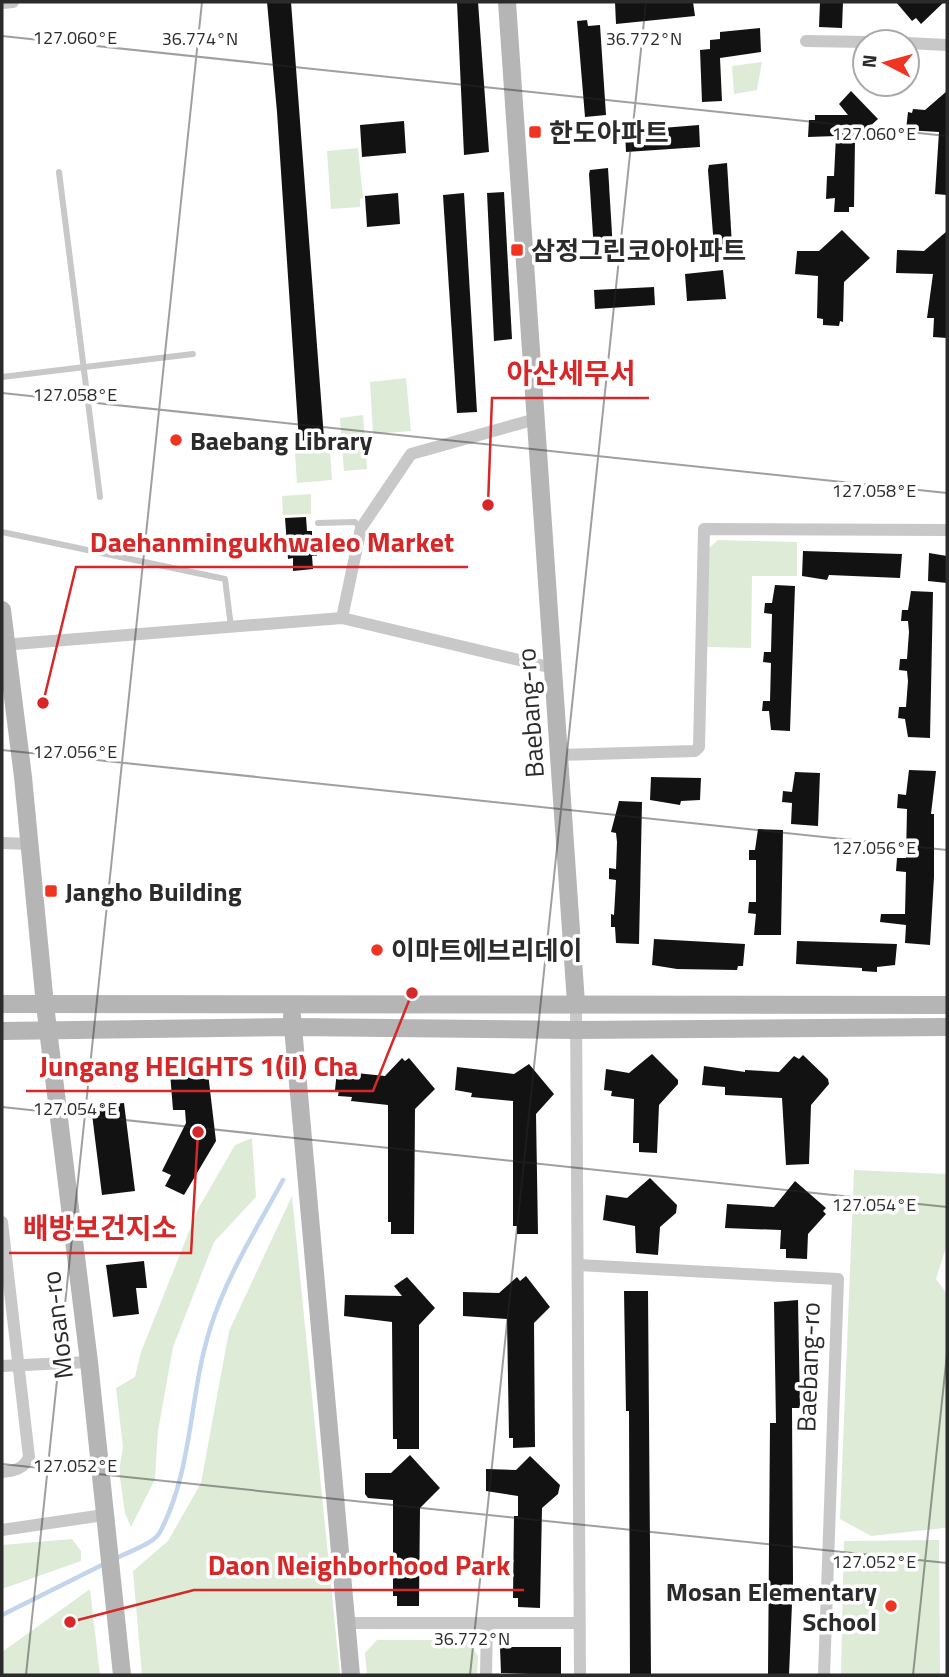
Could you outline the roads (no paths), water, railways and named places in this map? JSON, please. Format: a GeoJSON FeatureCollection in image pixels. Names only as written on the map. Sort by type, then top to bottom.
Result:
{"type":"FeatureCollection","features":[{"type":"Feature","properties":{"kind":"street"},"geometry":{"type":"LineString","coordinates":[[2,3],[13,2]]}},
{"type":"Feature","properties":{"kind":"street","name":"Baebang-ro"},"geometry":{"type":"LineString","coordinates":[[507,2],[576,1003],[580,1675]]}},
{"type":"Feature","properties":{"kind":"street"},"geometry":{"type":"LineString","coordinates":[[806,41],[851,42]]}},
{"type":"Feature","properties":{"kind":"street"},"geometry":{"type":"LineString","coordinates":[[921,44],[947,45]]}},
{"type":"Feature","properties":{"kind":"street"},"geometry":{"type":"LineString","coordinates":[[342,618],[360,528],[411,454],[536,419]]}},
{"type":"Feature","properties":{"kind":"street"},"geometry":{"type":"LineString","coordinates":[[559,755],[695,751],[699,747],[704,529],[947,530]]}},
{"type":"Feature","properties":{"kind":"street","name":"Mosan-ro"},"geometry":{"type":"LineString","coordinates":[[2,610],[4,645],[30,844],[48,1032],[89,1362],[122,1675]]}},
{"type":"Feature","properties":{"kind":"street"},"geometry":{"type":"LineString","coordinates":[[4,645],[342,618],[553,668]]}},
{"type":"Feature","properties":{"kind":"street"},"geometry":{"type":"LineString","coordinates":[[2,843],[30,844]]}},
{"type":"Feature","properties":{"kind":"street"},"geometry":{"type":"LineString","coordinates":[[2,1004],[947,1005]]}},
{"type":"Feature","properties":{"kind":"street"},"geometry":{"type":"LineString","coordinates":[[293,1005],[292,1027],[351,1675]]}},
{"type":"Feature","properties":{"kind":"street"},"geometry":{"type":"LineString","coordinates":[[2,1031],[292,1027],[576,1030],[947,1027]]}},
{"type":"Feature","properties":{"kind":"street"},"geometry":{"type":"LineString","coordinates":[[2,1222],[29,1457],[26,1464],[15,1471],[2,1472]]}},
{"type":"Feature","properties":{"kind":"street","name":"Baebang-ro"},"geometry":{"type":"LineString","coordinates":[[578,1265],[838,1279],[824,1675]]}},
{"type":"Feature","properties":{"kind":"street"},"geometry":{"type":"LineString","coordinates":[[2,1366],[89,1362]]}},
{"type":"Feature","properties":{"kind":"street"},"geometry":{"type":"LineString","coordinates":[[2,1530],[105,1522]]}},
{"type":"Feature","properties":{"kind":"street"},"geometry":{"type":"LineString","coordinates":[[345,1623],[579,1623]]}},
{"type":"Feature","properties":{"kind":"street"},"geometry":{"type":"LineString","coordinates":[[486,1675],[487,1623]]}},
{"type":"Feature","properties":{"kind":"lane"},"geometry":{"type":"LineString","coordinates":[[59,172],[100,497]]}},
{"type":"Feature","properties":{"kind":"lane"},"geometry":{"type":"LineString","coordinates":[[2,377],[193,354]]}},
{"type":"Feature","properties":{"kind":"lane"},"geometry":{"type":"LineString","coordinates":[[318,523],[355,523],[360,528]]}},
{"type":"Feature","properties":{"kind":"lane"},"geometry":{"type":"LineString","coordinates":[[2,532],[225,579],[231,627]]}},
{"type":"Feature","properties":{"kind":"waterway"},"geometry":{"type":"LineString","coordinates":[[115,1559],[157,1536],[171,1508],[185,1458],[203,1354],[210,1329],[233,1272],[283,1180]]}},
{"type":"Feature","properties":{"kind":"waterway"},"geometry":{"type":"LineString","coordinates":[[2,1615],[104,1564]]}},
{"type":"Feature","properties":{"kind":"place","name":"한도아파트"},"geometry":{"type":"Point","coordinates":[535,132]}},
{"type":"Feature","properties":{"kind":"place","name":"삼정그린코아아파트"},"geometry":{"type":"Point","coordinates":[517,250]}},
{"type":"Feature","properties":{"kind":"place","name":"Baebang Library"},"geometry":{"type":"Point","coordinates":[176,440]}},
{"type":"Feature","properties":{"kind":"place","name":"아산세무서"},"geometry":{"type":"Point","coordinates":[488,505]}},
{"type":"Feature","properties":{"kind":"place","name":"Daehanmingukhwaleo Market"},"geometry":{"type":"Point","coordinates":[43,703]}},
{"type":"Feature","properties":{"kind":"place","name":"Jangho Building"},"geometry":{"type":"Point","coordinates":[51,891]}},
{"type":"Feature","properties":{"kind":"place","name":"이마트에브리데이"},"geometry":{"type":"Point","coordinates":[377,950]}},
{"type":"Feature","properties":{"kind":"place","name":"Jungang HEIGHTS 1(il) Cha"},"geometry":{"type":"Point","coordinates":[412,993]}},
{"type":"Feature","properties":{"kind":"place","name":"배방보건지소"},"geometry":{"type":"Point","coordinates":[198,1132]}},
{"type":"Feature","properties":{"kind":"place","name":"Mosan Elementary School"},"geometry":{"type":"Point","coordinates":[891,1606]}},
{"type":"Feature","properties":{"kind":"place","name":"Daon Neighborhood Park"},"geometry":{"type":"Point","coordinates":[70,1622]}}]}
